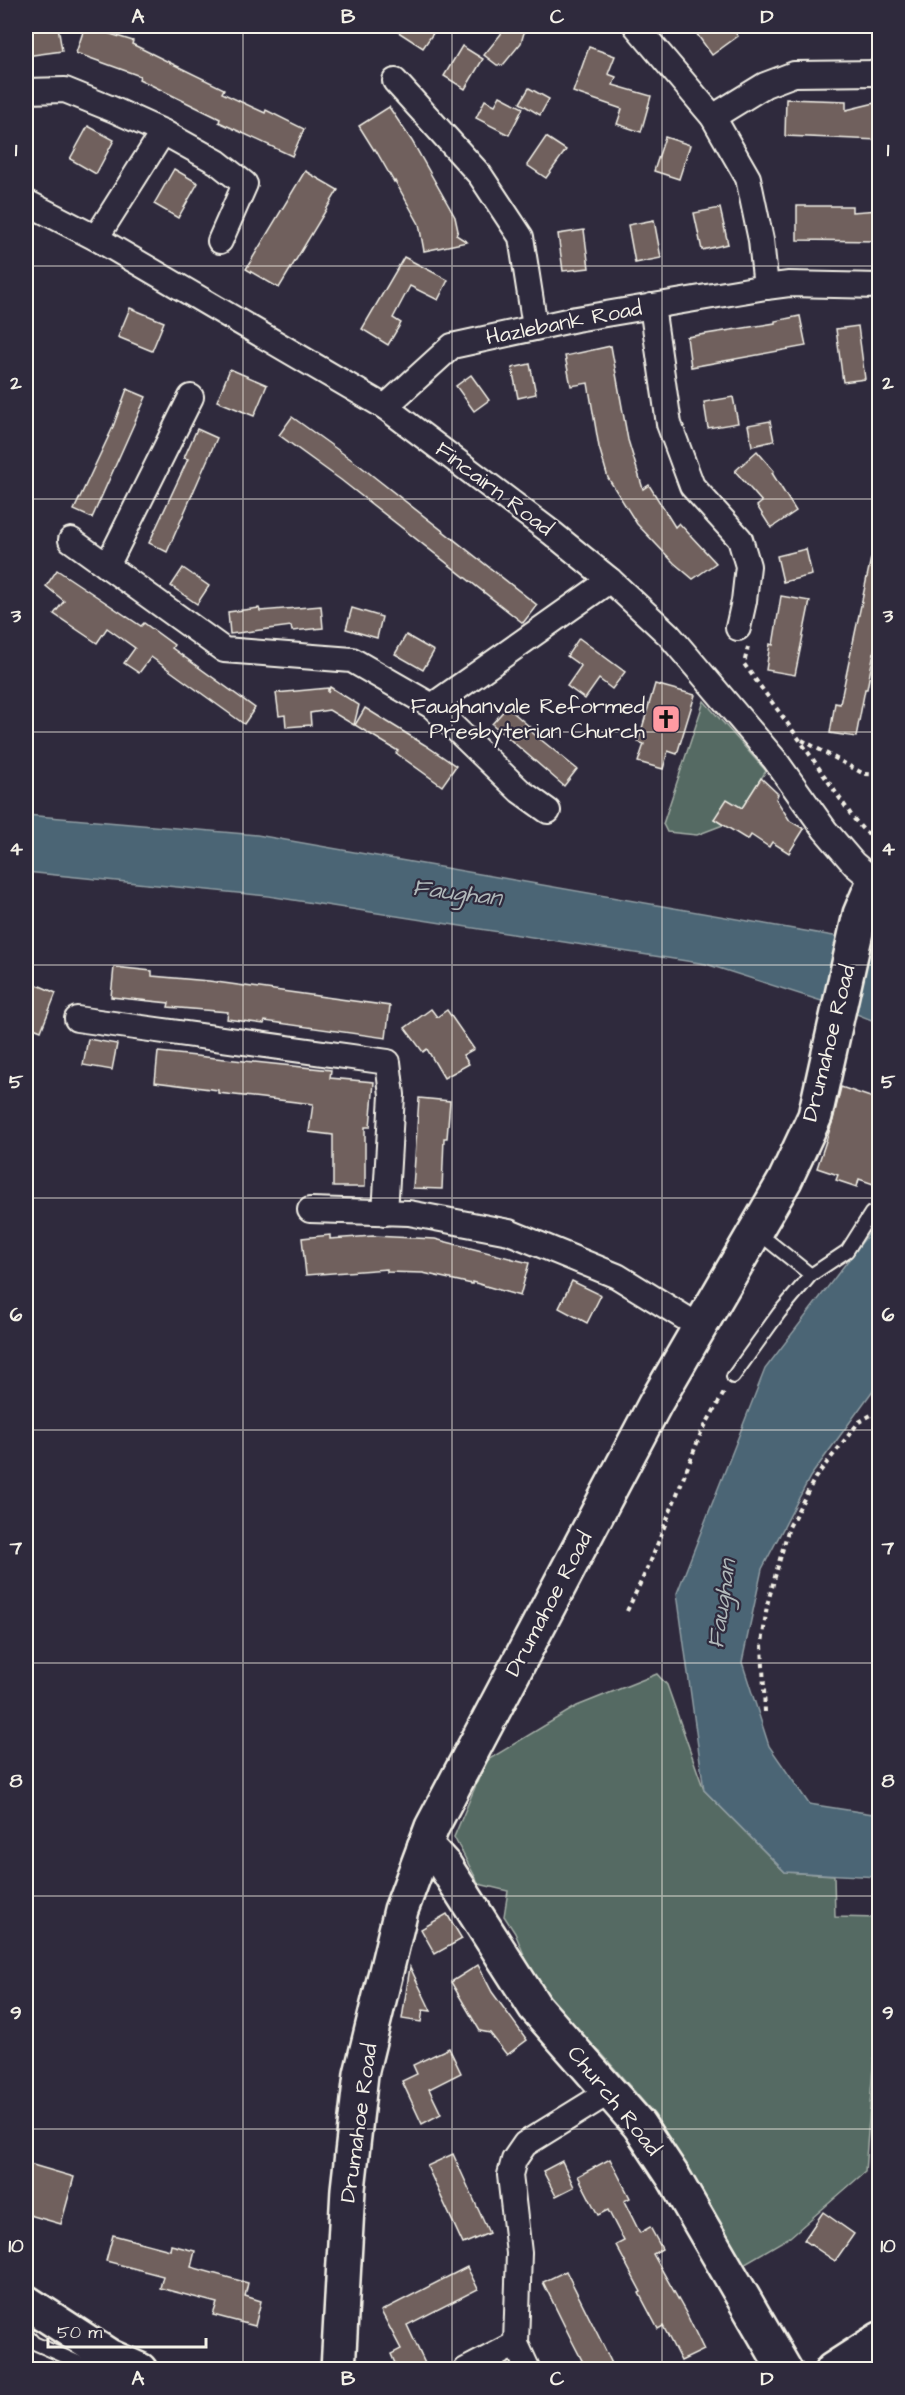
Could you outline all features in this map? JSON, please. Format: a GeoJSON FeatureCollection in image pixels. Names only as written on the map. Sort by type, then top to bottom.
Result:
{"type":"FeatureCollection","features":[{"type":"Feature","properties":{"kind":"street"},"geometry":{"type":"LineString","coordinates":[[636,26],[713,117],[748,178],[761,240],[766,287]]}},
{"type":"Feature","properties":{"kind":"street"},"geometry":{"type":"LineString","coordinates":[[713,117],[765,85],[794,74],[879,73]]}},
{"type":"Feature","properties":{"kind":"street"},"geometry":{"type":"LineString","coordinates":[[395,81],[480,175],[520,237],[535,327]]}},
{"type":"Feature","properties":{"kind":"street"},"geometry":{"type":"LineString","coordinates":[[26,91],[65,90],[162,132],[217,162],[245,184],[220,241]]}},
{"type":"Feature","properties":{"kind":"street"},"geometry":{"type":"LineString","coordinates":[[96,238],[162,132]]}},
{"type":"Feature","properties":{"kind":"street","name":"Fincairn Road"},"geometry":{"type":"LineString","coordinates":[[26,202],[96,238],[385,407],[552,533],[610,580],[669,635],[775,760],[825,830],[854,864],[877,879]]}},
{"type":"Feature","properties":{"kind":"street","name":"Hazlebank Road"},"geometry":{"type":"LineString","coordinates":[[385,407],[452,346],[535,327],[766,287],[789,284],[879,286]]}},
{"type":"Feature","properties":{"kind":"street"},"geometry":{"type":"LineString","coordinates":[[652,306],[669,424],[692,486],[740,539],[748,566],[738,628]]}},
{"type":"Feature","properties":{"kind":"street"},"geometry":{"type":"LineString","coordinates":[[107,566],[190,397]]}},
{"type":"Feature","properties":{"kind":"street"},"geometry":{"type":"LineString","coordinates":[[71,540],[224,650],[352,660],[432,706],[520,791],[548,811]]}},
{"type":"Feature","properties":{"kind":"street"},"geometry":{"type":"LineString","coordinates":[[432,706],[610,580]]}},
{"type":"Feature","properties":{"kind":"street","name":"Drumahoe Road"},"geometry":{"type":"LineString","coordinates":[[338,2370],[348,2189],[361,2074],[400,1910],[424,1847],[572,1561],[655,1404],[785,1180],[815,1116],[860,914],[877,879]]}},
{"type":"Feature","properties":{"kind":"street"},"geometry":{"type":"LineString","coordinates":[[77,1019],[388,1062],[392,1095],[385,1213]]}},
{"type":"Feature","properties":{"kind":"street"},"geometry":{"type":"LineString","coordinates":[[310,1210],[409,1214],[509,1232],[617,1276],[700,1327]]}},
{"type":"Feature","properties":{"kind":"street","name":"Church Road"},"geometry":{"type":"LineString","coordinates":[[424,1847],[445,1866],[535,2007],[639,2124],[674,2178],[785,2370]]}},
{"type":"Feature","properties":{"kind":"street"},"geometry":{"type":"LineString","coordinates":[[528,2370],[516,2344],[519,2253],[510,2175],[514,2160],[525,2144],[609,2092]]}},
{"type":"Feature","properties":{"kind":"street"},"geometry":{"type":"LineString","coordinates":[[26,2302],[109,2355],[140,2370]]}},
{"type":"Feature","properties":{"kind":"street"},"geometry":{"type":"LineString","coordinates":[[832,2370],[879,2334]]}},
{"type":"Feature","properties":{"kind":"street"},"geometry":{"type":"LineString","coordinates":[[466,2370],[516,2344]]}},
{"type":"Feature","properties":{"kind":"lane"},"geometry":{"type":"LineString","coordinates":[[733,1377],[779,1313],[811,1275],[847,1251],[871,1214]]}},
{"type":"Feature","properties":{"kind":"lane"},"geometry":{"type":"LineString","coordinates":[[755,1231],[811,1275]]}},
{"type":"Feature","properties":{"kind":"lane"},"geometry":{"type":"LineString","coordinates":[[26,2334],[34,2343],[96,2370]]}},
{"type":"Feature","properties":{"kind":"path"},"geometry":{"type":"LineString","coordinates":[[738,628],[748,648],[744,664],[854,819],[865,832],[879,837]]}},
{"type":"Feature","properties":{"kind":"path"},"geometry":{"type":"LineString","coordinates":[[799,739],[864,774],[879,776]]}},
{"type":"Feature","properties":{"kind":"path"},"geometry":{"type":"LineString","coordinates":[[627,1611],[650,1563],[701,1432],[733,1377]]}},
{"type":"Feature","properties":{"kind":"path"},"geometry":{"type":"LineString","coordinates":[[765,1712],[762,1644],[766,1615],[789,1527],[815,1478],[859,1422],[879,1410]]}},
{"type":"Feature","properties":{"kind":"green space"},"geometry":{"type":"Polygon","coordinates":[[[704,701],[766,771],[742,808],[714,819],[723,825],[697,835],[667,832],[663,824],[704,701]]]}},
{"type":"Feature","properties":{"kind":"green space"},"geometry":{"type":"Polygon","coordinates":[[[657,1674],[667,1685],[704,1790],[785,1872],[834,1875],[835,1917],[879,1918],[879,1987],[865,2172],[790,2237],[742,2265],[655,2115],[602,2054],[563,2018],[527,1962],[515,1933],[504,1916],[508,1891],[479,1884],[454,1837],[486,1761],[577,1706],[657,1674]]]}},
{"type":"Feature","properties":{"kind":"water","name":"Faughan"},"geometry":{"type":"Polygon","coordinates":[[[26,815],[257,835],[879,944],[879,1023],[834,1005],[706,964],[268,896],[26,872],[26,815]]]}},
{"type":"Feature","properties":{"kind":"water","name":"Faughan"},"geometry":{"type":"Polygon","coordinates":[[[879,1220],[879,1382],[810,1477],[762,1569],[742,1662],[769,1746],[809,1804],[879,1815],[879,1877],[785,1872],[704,1790],[677,1593],[765,1369],[879,1220]]]}},
{"type":"Feature","properties":{"kind":"building"},"geometry":{"type":"Polygon","coordinates":[[[26,26],[58,26],[62,51],[26,56],[26,26]]]}},
{"type":"Feature","properties":{"kind":"building"},"geometry":{"type":"Polygon","coordinates":[[[85,26],[133,41],[132,44],[224,89],[222,93],[265,113],[266,110],[304,129],[292,156],[219,122],[220,119],[139,79],[140,76],[76,53],[85,26]]]}},
{"type":"Feature","properties":{"kind":"building"},"geometry":{"type":"Polygon","coordinates":[[[389,26],[438,26],[423,48],[389,26]]]}},
{"type":"Feature","properties":{"kind":"building"},"geometry":{"type":"Polygon","coordinates":[[[503,26],[526,26],[521,43],[503,65],[497,65],[484,55],[501,34],[503,26]]]}},
{"type":"Feature","properties":{"kind":"building"},"geometry":{"type":"Polygon","coordinates":[[[691,26],[730,26],[738,36],[712,55],[691,26]]]}},
{"type":"Feature","properties":{"kind":"building"},"geometry":{"type":"Polygon","coordinates":[[[462,46],[483,59],[465,89],[444,76],[462,46]]]}},
{"type":"Feature","properties":{"kind":"building"},"geometry":{"type":"Polygon","coordinates":[[[589,47],[615,56],[608,74],[616,77],[613,85],[651,96],[641,132],[617,124],[622,109],[573,92],[589,47]]]}},
{"type":"Feature","properties":{"kind":"building"},"geometry":{"type":"Polygon","coordinates":[[[529,88],[549,99],[540,115],[520,103],[529,88]]]}},
{"type":"Feature","properties":{"kind":"building"},"geometry":{"type":"Polygon","coordinates":[[[500,96],[523,108],[509,135],[476,118],[485,100],[495,105],[500,96]]]}},
{"type":"Feature","properties":{"kind":"building"},"geometry":{"type":"Polygon","coordinates":[[[786,99],[846,101],[846,110],[879,102],[879,140],[785,136],[786,99]]]}},
{"type":"Feature","properties":{"kind":"building"},"geometry":{"type":"Polygon","coordinates":[[[389,107],[412,141],[455,217],[458,231],[456,235],[467,242],[424,251],[419,224],[395,181],[359,126],[389,107]]]}},
{"type":"Feature","properties":{"kind":"building"},"geometry":{"type":"Polygon","coordinates":[[[88,126],[114,140],[96,174],[70,159],[88,126]]]}},
{"type":"Feature","properties":{"kind":"building"},"geometry":{"type":"Polygon","coordinates":[[[546,137],[566,150],[546,178],[527,165],[546,137]]]}},
{"type":"Feature","properties":{"kind":"building"},"geometry":{"type":"Polygon","coordinates":[[[665,137],[690,145],[679,179],[654,171],[665,137]]]}},
{"type":"Feature","properties":{"kind":"building"},"geometry":{"type":"Polygon","coordinates":[[[174,169],[198,183],[178,218],[154,204],[174,169]]]}},
{"type":"Feature","properties":{"kind":"building"},"geometry":{"type":"Polygon","coordinates":[[[305,171],[338,190],[279,288],[246,269],[305,171]]]}},
{"type":"Feature","properties":{"kind":"building"},"geometry":{"type":"Polygon","coordinates":[[[797,206],[852,206],[852,212],[879,210],[879,241],[797,240],[797,206]]]}},
{"type":"Feature","properties":{"kind":"building"},"geometry":{"type":"Polygon","coordinates":[[[720,208],[728,244],[702,250],[694,213],[720,208]]]}},
{"type":"Feature","properties":{"kind":"building"},"geometry":{"type":"Polygon","coordinates":[[[654,220],[661,258],[635,263],[628,225],[654,220]]]}},
{"type":"Feature","properties":{"kind":"building"},"geometry":{"type":"Polygon","coordinates":[[[584,230],[589,268],[563,271],[558,234],[584,230]]]}},
{"type":"Feature","properties":{"kind":"building"},"geometry":{"type":"Polygon","coordinates":[[[404,257],[448,280],[438,300],[410,286],[393,318],[401,323],[388,345],[362,329],[404,257]]]}},
{"type":"Feature","properties":{"kind":"building"},"geometry":{"type":"Polygon","coordinates":[[[130,308],[164,322],[152,351],[118,337],[130,308]]]}},
{"type":"Feature","properties":{"kind":"building"},"geometry":{"type":"Polygon","coordinates":[[[800,316],[806,346],[691,367],[687,337],[775,323],[775,321],[800,316]]]}},
{"type":"Feature","properties":{"kind":"building"},"geometry":{"type":"Polygon","coordinates":[[[858,326],[865,379],[843,382],[836,329],[858,326]]]}},
{"type":"Feature","properties":{"kind":"building"},"geometry":{"type":"Polygon","coordinates":[[[611,346],[628,440],[643,489],[649,485],[675,527],[679,523],[716,563],[693,579],[674,563],[637,524],[608,478],[599,447],[588,383],[571,386],[565,356],[611,346]]]}},
{"type":"Feature","properties":{"kind":"building"},"geometry":{"type":"Polygon","coordinates":[[[530,364],[536,394],[518,398],[512,368],[530,364]]]}},
{"type":"Feature","properties":{"kind":"building"},"geometry":{"type":"Polygon","coordinates":[[[230,369],[267,385],[254,416],[217,401],[230,369]]]}},
{"type":"Feature","properties":{"kind":"building"},"geometry":{"type":"Polygon","coordinates":[[[471,375],[489,400],[474,411],[456,386],[471,375]]]}},
{"type":"Feature","properties":{"kind":"building"},"geometry":{"type":"Polygon","coordinates":[[[127,389],[146,397],[92,518],[74,510],[113,427],[127,389]]]}},
{"type":"Feature","properties":{"kind":"building"},"geometry":{"type":"Polygon","coordinates":[[[733,397],[738,423],[708,428],[704,402],[733,397]]]}},
{"type":"Feature","properties":{"kind":"building"},"geometry":{"type":"Polygon","coordinates":[[[292,417],[359,465],[537,605],[523,623],[341,480],[279,435],[292,417]]]}},
{"type":"Feature","properties":{"kind":"building"},"geometry":{"type":"Polygon","coordinates":[[[770,421],[774,441],[752,446],[748,425],[770,421]]]}},
{"type":"Feature","properties":{"kind":"building"},"geometry":{"type":"Polygon","coordinates":[[[197,429],[217,438],[167,552],[149,543],[188,459],[184,458],[197,429]]]}},
{"type":"Feature","properties":{"kind":"building"},"geometry":{"type":"Polygon","coordinates":[[[757,451],[774,471],[772,473],[796,511],[771,528],[757,506],[762,502],[735,471],[757,451]]]}},
{"type":"Feature","properties":{"kind":"building"},"geometry":{"type":"Polygon","coordinates":[[[806,549],[812,575],[783,582],[777,556],[806,549]]]}},
{"type":"Feature","properties":{"kind":"building"},"geometry":{"type":"Polygon","coordinates":[[[871,558],[879,559],[879,626],[856,737],[830,733],[835,703],[840,704],[871,558]]]}},
{"type":"Feature","properties":{"kind":"building"},"geometry":{"type":"Polygon","coordinates":[[[183,568],[209,586],[197,604],[171,586],[183,568]]]}},
{"type":"Feature","properties":{"kind":"building"},"geometry":{"type":"Polygon","coordinates":[[[57,570],[141,626],[144,623],[174,645],[172,648],[255,708],[244,724],[151,657],[139,673],[124,663],[135,648],[107,628],[97,643],[54,614],[64,601],[46,586],[57,570]]]}},
{"type":"Feature","properties":{"kind":"building"},"geometry":{"type":"Polygon","coordinates":[[[781,596],[810,601],[795,675],[766,670],[770,644],[773,645],[781,596]]]}},
{"type":"Feature","properties":{"kind":"building"},"geometry":{"type":"Polygon","coordinates":[[[321,606],[323,628],[292,631],[291,626],[230,634],[228,612],[259,608],[260,611],[321,606]]]}},
{"type":"Feature","properties":{"kind":"building"},"geometry":{"type":"Polygon","coordinates":[[[352,608],[382,617],[377,638],[346,629],[352,608]]]}},
{"type":"Feature","properties":{"kind":"building"},"geometry":{"type":"Polygon","coordinates":[[[406,635],[434,651],[423,670],[395,654],[406,635]]]}},
{"type":"Feature","properties":{"kind":"building"},"geometry":{"type":"Polygon","coordinates":[[[579,638],[625,672],[612,689],[599,679],[585,699],[567,686],[581,666],[567,656],[579,638]]]}},
{"type":"Feature","properties":{"kind":"building","name":"Faughanvale Reformed Presbyterian Church"},"geometry":{"type":"Polygon","coordinates":[[[655,684],[695,695],[677,754],[668,751],[663,769],[638,762],[644,744],[638,742],[655,684]]]}},
{"type":"Feature","properties":{"kind":"building"},"geometry":{"type":"Polygon","coordinates":[[[330,687],[359,705],[354,725],[329,710],[310,713],[311,725],[286,727],[285,715],[279,716],[276,693],[328,688],[328,693],[330,687]]]}},
{"type":"Feature","properties":{"kind":"building"},"geometry":{"type":"Polygon","coordinates":[[[507,707],[531,728],[529,730],[577,769],[564,786],[492,724],[507,707]]]}},
{"type":"Feature","properties":{"kind":"building"},"geometry":{"type":"Polygon","coordinates":[[[365,708],[456,766],[442,786],[396,753],[398,751],[355,725],[365,708]]]}},
{"type":"Feature","properties":{"kind":"building"},"geometry":{"type":"Polygon","coordinates":[[[761,778],[778,794],[776,799],[790,821],[804,829],[789,853],[772,842],[769,847],[751,835],[748,840],[714,819],[727,799],[742,808],[761,778]]]}},
{"type":"Feature","properties":{"kind":"building"},"geometry":{"type":"Polygon","coordinates":[[[114,967],[152,971],[152,976],[209,981],[390,1006],[386,1038],[265,1021],[264,1024],[227,1019],[228,1012],[168,1007],[169,1003],[111,997],[114,967]]]}},
{"type":"Feature","properties":{"kind":"building"},"geometry":{"type":"Polygon","coordinates":[[[26,980],[56,993],[41,1031],[26,1025],[26,980]]]}},
{"type":"Feature","properties":{"kind":"building"},"geometry":{"type":"Polygon","coordinates":[[[431,1009],[437,1017],[447,1010],[474,1049],[463,1055],[469,1064],[444,1078],[427,1049],[423,1052],[405,1028],[431,1009]]]}},
{"type":"Feature","properties":{"kind":"building"},"geometry":{"type":"Polygon","coordinates":[[[88,1039],[117,1044],[112,1070],[83,1065],[88,1039]]]}},
{"type":"Feature","properties":{"kind":"building"},"geometry":{"type":"Polygon","coordinates":[[[158,1052],[331,1070],[330,1078],[374,1082],[370,1127],[365,1127],[365,1187],[333,1187],[333,1135],[309,1132],[313,1104],[218,1093],[218,1090],[155,1082],[158,1052]]]}},
{"type":"Feature","properties":{"kind":"building"},"geometry":{"type":"Polygon","coordinates":[[[841,1087],[879,1100],[879,1186],[859,1179],[857,1187],[836,1180],[838,1175],[817,1168],[841,1087]]]}},
{"type":"Feature","properties":{"kind":"building"},"geometry":{"type":"Polygon","coordinates":[[[419,1098],[450,1101],[447,1138],[444,1138],[442,1189],[413,1188],[419,1098]]]}},
{"type":"Feature","properties":{"kind":"building"},"geometry":{"type":"Polygon","coordinates":[[[330,1235],[330,1239],[373,1236],[435,1239],[529,1263],[520,1296],[472,1282],[472,1284],[423,1273],[387,1272],[387,1269],[306,1275],[302,1238],[330,1235]]]}},
{"type":"Feature","properties":{"kind":"building"},"geometry":{"type":"Polygon","coordinates":[[[572,1281],[601,1295],[587,1323],[559,1308],[572,1281]]]}},
{"type":"Feature","properties":{"kind":"building"},"geometry":{"type":"Polygon","coordinates":[[[447,1914],[462,1939],[435,1954],[421,1929],[447,1914]]]}},
{"type":"Feature","properties":{"kind":"building"},"geometry":{"type":"Polygon","coordinates":[[[478,1965],[492,1992],[527,2040],[507,2055],[490,2033],[480,2031],[451,1982],[478,1965]]]}},
{"type":"Feature","properties":{"kind":"building"},"geometry":{"type":"Polygon","coordinates":[[[410,1967],[431,2011],[423,2010],[421,2022],[402,2019],[410,1967]]]}},
{"type":"Feature","properties":{"kind":"building"},"geometry":{"type":"Polygon","coordinates":[[[449,2048],[461,2073],[429,2089],[441,2114],[422,2124],[402,2081],[417,2074],[413,2065],[449,2048]]]}},
{"type":"Feature","properties":{"kind":"building"},"geometry":{"type":"Polygon","coordinates":[[[453,2154],[489,2233],[463,2244],[427,2166],[453,2154]]]}},
{"type":"Feature","properties":{"kind":"building"},"geometry":{"type":"Polygon","coordinates":[[[610,2159],[630,2198],[624,2201],[640,2233],[650,2227],[662,2249],[653,2254],[704,2350],[681,2361],[663,2326],[658,2329],[639,2293],[641,2292],[616,2245],[624,2241],[608,2210],[598,2215],[578,2176],[610,2159]]]}},
{"type":"Feature","properties":{"kind":"building"},"geometry":{"type":"Polygon","coordinates":[[[562,2161],[574,2187],[556,2196],[543,2171],[562,2161]]]}},
{"type":"Feature","properties":{"kind":"building"},"geometry":{"type":"Polygon","coordinates":[[[26,2163],[74,2177],[61,2224],[26,2214],[26,2163]]]}},
{"type":"Feature","properties":{"kind":"building"},"geometry":{"type":"Polygon","coordinates":[[[823,2212],[854,2234],[835,2261],[804,2240],[823,2212]]]}},
{"type":"Feature","properties":{"kind":"building"},"geometry":{"type":"Polygon","coordinates":[[[113,2235],[170,2250],[171,2245],[195,2251],[191,2267],[248,2283],[245,2296],[261,2301],[255,2326],[213,2315],[217,2303],[160,2288],[163,2276],[106,2261],[113,2235]]]}},
{"type":"Feature","properties":{"kind":"building"},"geometry":{"type":"Polygon","coordinates":[[[467,2267],[478,2289],[407,2325],[428,2370],[398,2370],[391,2354],[401,2349],[381,2311],[467,2267]]]}},
{"type":"Feature","properties":{"kind":"building"},"geometry":{"type":"Polygon","coordinates":[[[566,2271],[615,2370],[587,2370],[571,2339],[543,2282],[566,2271]]]}},
{"type":"Feature","properties":{"kind":"place","name":"Faughanvale Reformed Presbyterian Church"},"geometry":{"type":"Point","coordinates":[666,719]}}]}
